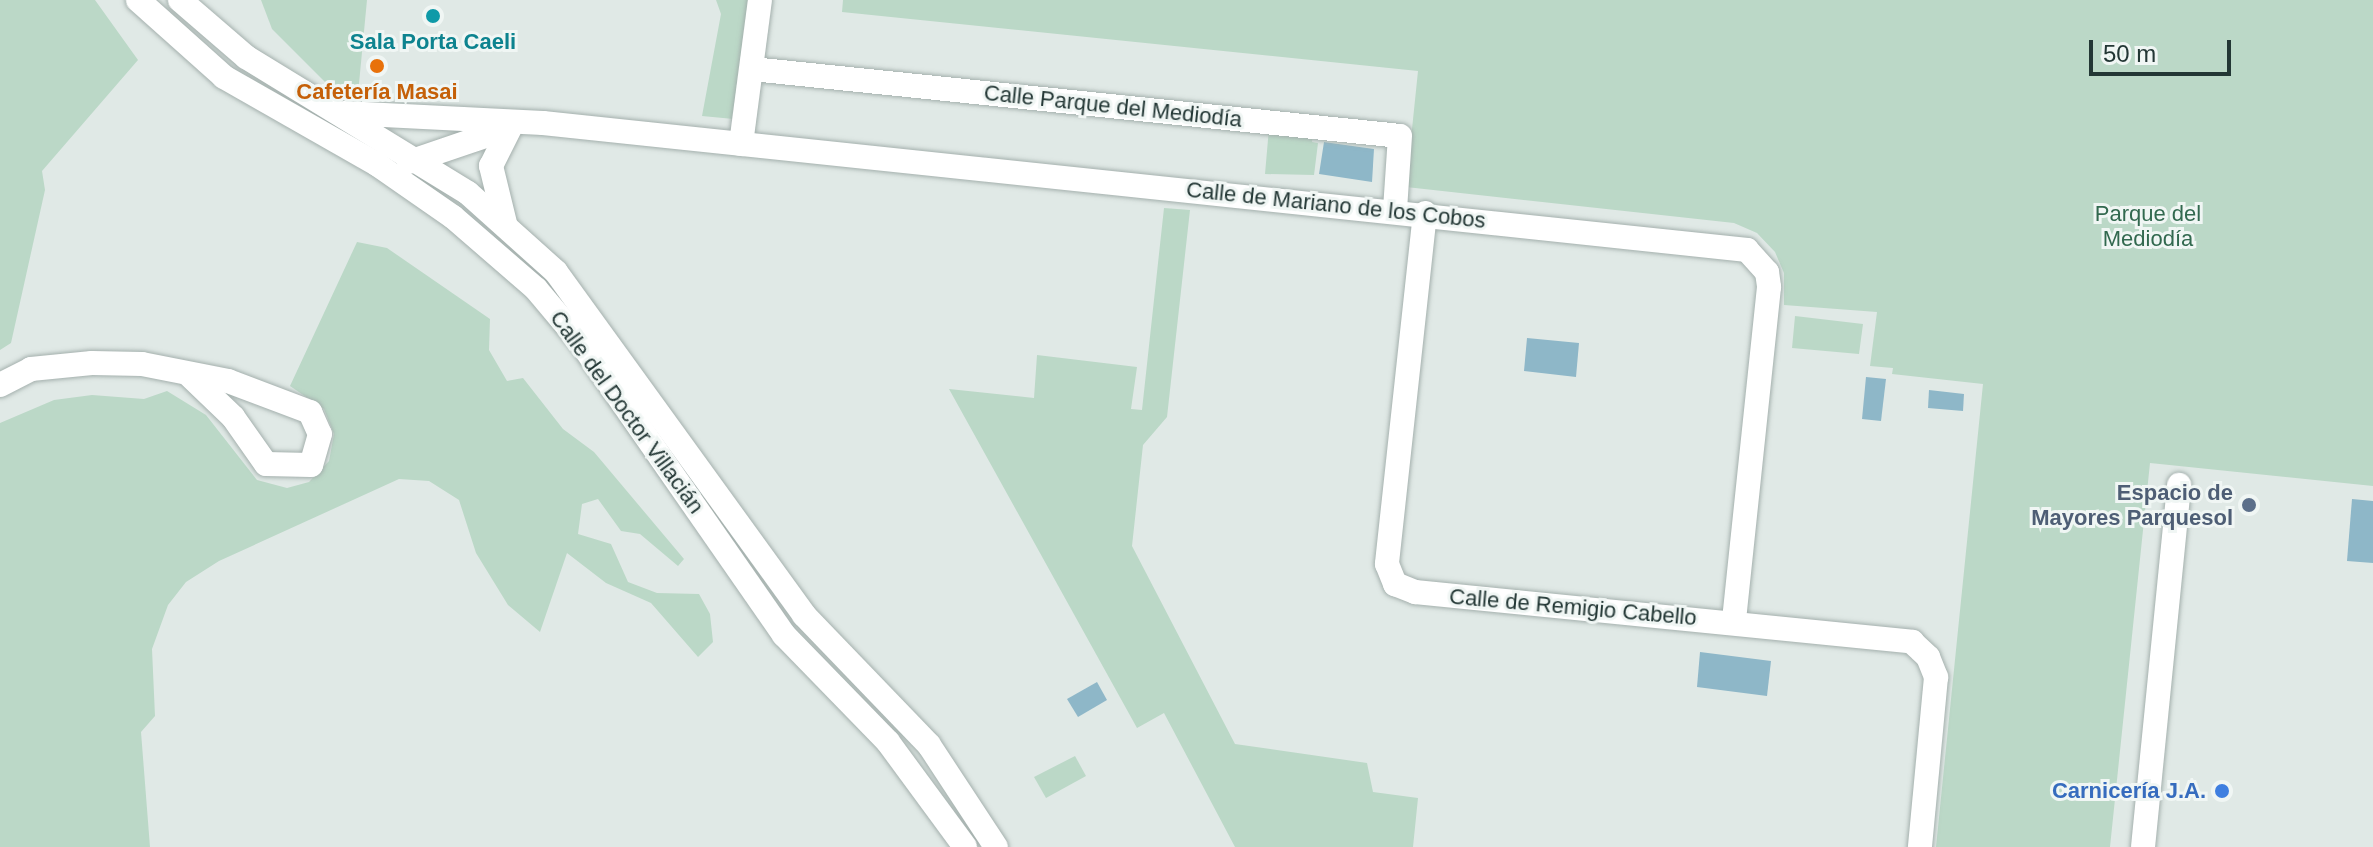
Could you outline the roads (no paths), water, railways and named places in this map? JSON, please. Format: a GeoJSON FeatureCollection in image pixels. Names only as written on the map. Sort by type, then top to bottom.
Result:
{"type":"FeatureCollection","features":[{"type":"Feature","properties":{"kind":"street","name":"Calle del Doctor Villacián"},"geometry":{"type":"LineString","coordinates":[[138,0],[224,77],[378,165],[503,257],[545,299],[784,635],[888,742],[965,847]]}},
{"type":"Feature","properties":{"kind":"street","name":"Calle del Doctor Villacián"},"geometry":{"type":"LineString","coordinates":[[180,0],[246,57],[344,113],[505,223],[596,320],[804,615],[929,745],[996,847]]}},
{"type":"Feature","properties":{"kind":"street"},"geometry":{"type":"LineString","coordinates":[[741,144],[760,0]]}},
{"type":"Feature","properties":{"kind":"street","name":"Calle Parque del Mediodía"},"geometry":{"type":"LineString","coordinates":[[752,69],[1400,136],[1395,210]]}},
{"type":"Feature","properties":{"kind":"street","name":"Calle de Mariano de los Cobos"},"geometry":{"type":"LineString","coordinates":[[344,113],[510,128],[543,123]]}},
{"type":"Feature","properties":{"kind":"street","name":"Calle de Mariano de los Cobos"},"geometry":{"type":"LineString","coordinates":[[378,165],[410,158],[465,123],[543,123],[1425,213],[1747,250],[1757,257],[1769,287],[1734,622]]}},
{"type":"Feature","properties":{"kind":"street","name":"Calle de Mariano de los Cobos"},"geometry":{"type":"LineString","coordinates":[[410,158],[465,123]]}},
{"type":"Feature","properties":{"kind":"street"},"geometry":{"type":"LineString","coordinates":[[465,123],[491,166],[505,223]]}},
{"type":"Feature","properties":{"kind":"street"},"geometry":{"type":"LineString","coordinates":[[491,166],[510,128]]}},
{"type":"Feature","properties":{"kind":"street"},"geometry":{"type":"LineString","coordinates":[[410,158],[410,188]]}},
{"type":"Feature","properties":{"kind":"street","name":"Calle de Remigio Cabello"},"geometry":{"type":"LineString","coordinates":[[1425,213],[1387,564],[1395,584],[1415,592],[1912,642],[1928,657],[1936,677],[1920,847]]}},
{"type":"Feature","properties":{"kind":"street"},"geometry":{"type":"LineString","coordinates":[[0,385],[31,369],[92,363],[188,374],[228,381],[310,412],[320,434],[311,465],[266,464],[233,417],[188,374]]}},
{"type":"Feature","properties":{"kind":"street"},"geometry":{"type":"LineString","coordinates":[[2143,847],[2179,485]]}},
{"type":"Feature","properties":{"kind":"water"},"geometry":{"type":"Polygon","coordinates":[[[1324,142],[1374,149],[1372,182],[1319,174],[1324,142]]]}},
{"type":"Feature","properties":{"kind":"water"},"geometry":{"type":"Polygon","coordinates":[[[1527,338],[1579,343],[1576,377],[1524,371],[1527,338]]]}},
{"type":"Feature","properties":{"kind":"water"},"geometry":{"type":"Polygon","coordinates":[[[1866,377],[1886,379],[1881,421],[1862,419],[1866,377]]]}},
{"type":"Feature","properties":{"kind":"water"},"geometry":{"type":"Polygon","coordinates":[[[1929,390],[1964,394],[1963,411],[1928,408],[1929,390]]]}},
{"type":"Feature","properties":{"kind":"water"},"geometry":{"type":"Polygon","coordinates":[[[2352,499],[2373,501],[2373,563],[2347,561],[2352,499]]]}},
{"type":"Feature","properties":{"kind":"water"},"geometry":{"type":"Polygon","coordinates":[[[1700,652],[1771,661],[1767,696],[1697,687],[1700,652]]]}},
{"type":"Feature","properties":{"kind":"water"},"geometry":{"type":"Polygon","coordinates":[[[1097,682],[1107,700],[1078,717],[1067,699],[1097,682]]]}},
{"type":"Feature","properties":{"kind":"place","name":"Sala Porta Caeli"},"geometry":{"type":"Point","coordinates":[433,16]}},
{"type":"Feature","properties":{"kind":"place","name":"Cafetería Masai"},"geometry":{"type":"Point","coordinates":[377,66]}},
{"type":"Feature","properties":{"kind":"place","name":"Espacio de Mayores Parquesol"},"geometry":{"type":"Point","coordinates":[2249,505]}},
{"type":"Feature","properties":{"kind":"place","name":"Carnicería J.A."},"geometry":{"type":"Point","coordinates":[2222,791]}},
{"type":"Feature","properties":{"kind":"park label","name":"Parque del Mediodía"},"geometry":{"type":"Point","coordinates":[2148,226]}}]}
